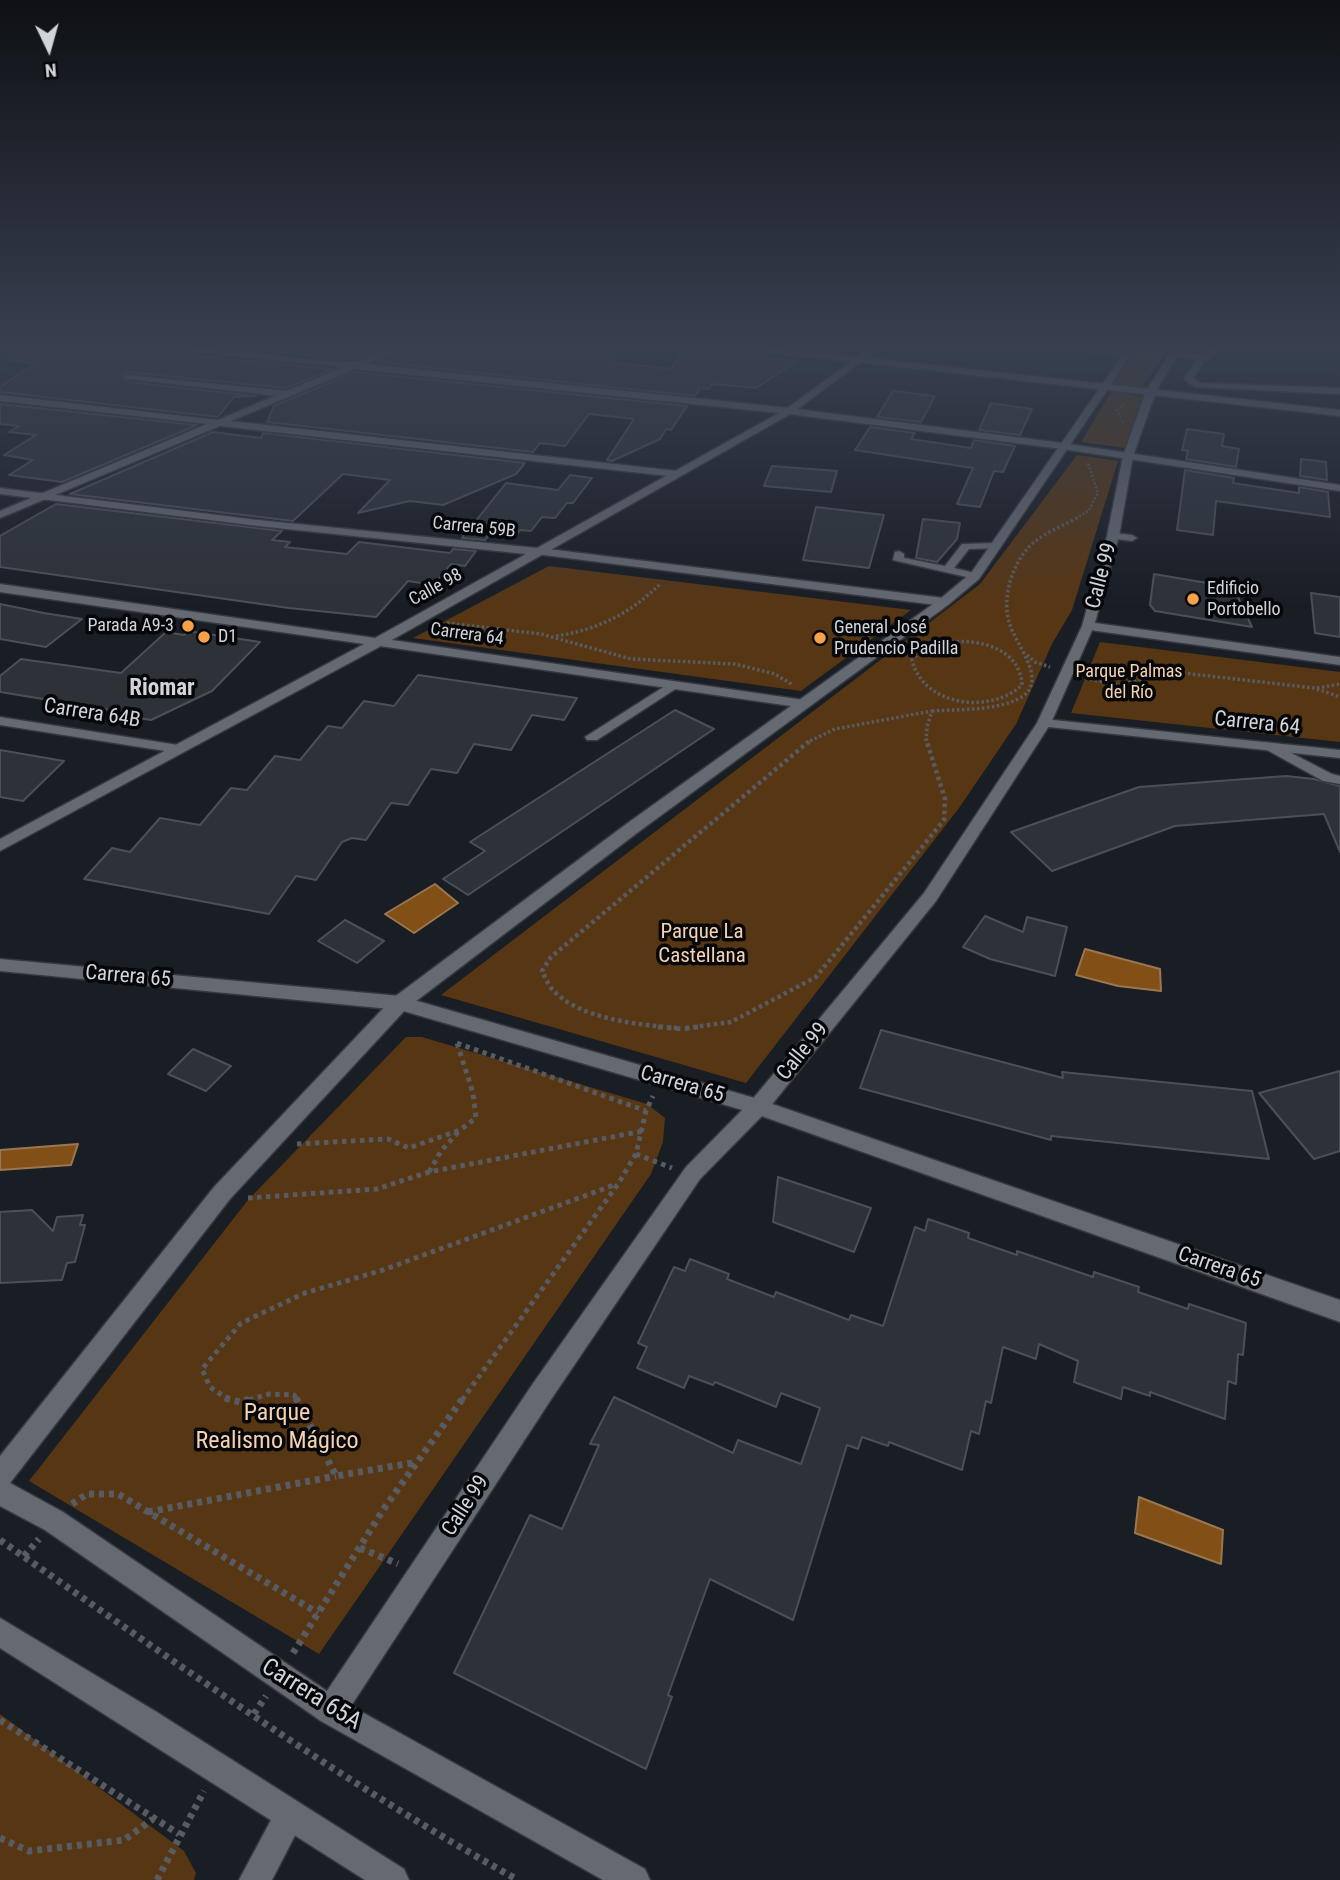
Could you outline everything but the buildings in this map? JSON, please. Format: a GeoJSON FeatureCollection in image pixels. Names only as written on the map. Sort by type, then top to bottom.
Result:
{"type":"FeatureCollection","features":[{"type":"Feature","properties":{"kind":"street"},"geometry":{"type":"LineString","coordinates":[[0,515],[192,434]]}},
{"type":"Feature","properties":{"kind":"street"},"geometry":{"type":"LineString","coordinates":[[331,434],[677,474]]}},
{"type":"Feature","properties":{"kind":"street","name":"Calle 98"},"geometry":{"type":"LineString","coordinates":[[0,846],[418,620],[749,434]]}},
{"type":"Feature","properties":{"kind":"street"},"geometry":{"type":"LineString","coordinates":[[966,434],[1340,488]]}},
{"type":"Feature","properties":{"kind":"street"},"geometry":{"type":"LineString","coordinates":[[0,1476],[222,1193],[400,1003],[631,829],[944,603],[975,576],[1070,434]]}},
{"type":"Feature","properties":{"kind":"street","name":"Calle 99"},"geometry":{"type":"LineString","coordinates":[[331,1711],[543,1390],[693,1173],[758,1107],[930,897],[1044,723],[1088,626],[1113,536],[1128,456],[1136,434]]}},
{"type":"Feature","properties":{"kind":"street","name":"Carrera 59B"},"geometry":{"type":"LineString","coordinates":[[0,491],[540,552],[944,603]]}},
{"type":"Feature","properties":{"kind":"street","name":"Carrera 64"},"geometry":{"type":"LineString","coordinates":[[0,588],[673,685],[808,701]]}},
{"type":"Feature","properties":{"kind":"street"},"geometry":{"type":"LineString","coordinates":[[1088,626],[1340,661]]}},
{"type":"Feature","properties":{"kind":"street","name":"Carrera 64B"},"geometry":{"type":"LineString","coordinates":[[0,721],[178,749]]}},
{"type":"Feature","properties":{"kind":"street","name":"Carrera 64"},"geometry":{"type":"LineString","coordinates":[[1044,723],[1340,754]]}},
{"type":"Feature","properties":{"kind":"street","name":"Carrera 65"},"geometry":{"type":"LineString","coordinates":[[0,965],[400,1003],[758,1107],[1340,1311]]}},
{"type":"Feature","properties":{"kind":"street","name":"Carrera 65A"},"geometry":{"type":"LineString","coordinates":[[0,1492],[54,1521],[331,1711],[634,1880]]}},
{"type":"Feature","properties":{"kind":"street"},"geometry":{"type":"LineString","coordinates":[[0,1632],[393,1880]]}},
{"type":"Feature","properties":{"kind":"street"},"geometry":{"type":"LineString","coordinates":[[256,1880],[290,1816]]}},
{"type":"Feature","properties":{"kind":"lane"},"geometry":{"type":"LineString","coordinates":[[1113,536],[1132,538]]}},
{"type":"Feature","properties":{"kind":"lane"},"geometry":{"type":"LineString","coordinates":[[947,570],[966,546],[996,546]]}},
{"type":"Feature","properties":{"kind":"lane"},"geometry":{"type":"LineString","coordinates":[[898,554],[897,558],[901,561],[975,576]]}},
{"type":"Feature","properties":{"kind":"lane"},"geometry":{"type":"LineString","coordinates":[[593,737],[673,685]]}},
{"type":"Feature","properties":{"kind":"lane"},"geometry":{"type":"LineString","coordinates":[[1272,747],[1328,778],[1340,780]]}},
{"type":"Feature","properties":{"kind":"path"},"geometry":{"type":"LineString","coordinates":[[932,710],[925,732],[929,756],[948,809],[944,820],[816,977],[731,1022],[682,1029],[630,1024],[587,1012],[553,991],[542,971],[551,957],[815,737],[835,729],[932,710],[1008,702],[1024,696],[1032,683],[1032,670],[1009,623],[1006,599],[1010,582],[1018,563],[1032,544],[1090,510],[1098,496],[1097,484],[1085,450],[1117,434]]}},
{"type":"Feature","properties":{"kind":"path"},"geometry":{"type":"LineString","coordinates":[[551,636],[597,629],[621,618],[649,596],[673,570]]}},
{"type":"Feature","properties":{"kind":"path"},"geometry":{"type":"LineString","coordinates":[[418,620],[551,636],[580,647],[634,659],[741,664],[787,680],[808,701]]}},
{"type":"Feature","properties":{"kind":"path"},"geometry":{"type":"LineString","coordinates":[[959,641],[981,644],[1001,651],[1016,661],[1023,673],[1022,685],[1010,695],[990,701],[965,701],[942,696],[922,685],[912,673],[912,660],[921,650],[938,643],[959,641]]}},
{"type":"Feature","properties":{"kind":"path"},"geometry":{"type":"LineString","coordinates":[[1023,653],[1035,662],[1066,673],[1120,685],[1151,676],[1183,673],[1314,688],[1340,697]]}},
{"type":"Feature","properties":{"kind":"path"},"geometry":{"type":"LineString","coordinates":[[1314,688],[1340,684]]}},
{"type":"Feature","properties":{"kind":"path"},"geometry":{"type":"LineString","coordinates":[[457,1043],[476,1025]]}},
{"type":"Feature","properties":{"kind":"path"},"geometry":{"type":"LineString","coordinates":[[444,1038],[646,1111]]}},
{"type":"Feature","properties":{"kind":"path"},"geometry":{"type":"LineString","coordinates":[[429,1172],[441,1151],[460,1130],[477,1118],[473,1093],[457,1043]]}},
{"type":"Feature","properties":{"kind":"path"},"geometry":{"type":"LineString","coordinates":[[254,1714],[418,1461],[618,1184],[636,1154],[646,1111],[660,1079]]}},
{"type":"Feature","properties":{"kind":"path"},"geometry":{"type":"LineString","coordinates":[[291,1145],[388,1139],[398,1146],[409,1148],[460,1130]]}},
{"type":"Feature","properties":{"kind":"path"},"geometry":{"type":"LineString","coordinates":[[247,1198],[377,1189],[429,1172],[643,1131]]}},
{"type":"Feature","properties":{"kind":"path"},"geometry":{"type":"LineString","coordinates":[[636,1154],[652,1162],[693,1173]]}},
{"type":"Feature","properties":{"kind":"path"},"geometry":{"type":"LineString","coordinates":[[336,1476],[310,1429],[300,1402],[294,1395],[264,1395],[241,1402],[224,1398],[209,1387],[203,1378],[202,1369],[241,1323],[305,1293],[383,1270],[618,1184]]}},
{"type":"Feature","properties":{"kind":"path"},"geometry":{"type":"LineString","coordinates":[[148,1512],[418,1461]]}},
{"type":"Feature","properties":{"kind":"path"},"geometry":{"type":"LineString","coordinates":[[24,1556],[63,1510],[87,1494],[118,1494],[318,1613]]}},
{"type":"Feature","properties":{"kind":"path"},"geometry":{"type":"LineString","coordinates":[[0,1540],[195,1677],[456,1845],[518,1880]]}},
{"type":"Feature","properties":{"kind":"path"},"geometry":{"type":"LineString","coordinates":[[360,1548],[421,1574]]}},
{"type":"Feature","properties":{"kind":"path"},"geometry":{"type":"LineString","coordinates":[[0,1720],[179,1834]]}},
{"type":"Feature","properties":{"kind":"path"},"geometry":{"type":"LineString","coordinates":[[157,1880],[179,1834],[217,1767]]}},
{"type":"Feature","properties":{"kind":"path"},"geometry":{"type":"LineString","coordinates":[[0,1838],[29,1851],[124,1840],[153,1819]]}},
{"type":"Feature","properties":{"kind":"green space"},"geometry":{"type":"Polygon","coordinates":[[[1086,434],[1131,434],[1126,448],[1081,442],[1086,434]]]}},
{"type":"Feature","properties":{"kind":"green space","name":"Parque La Castellana"},"geometry":{"type":"Polygon","coordinates":[[[1077,455],[1118,461],[1072,610],[1052,644],[1016,724],[959,808],[746,1083],[441,995],[980,584],[1077,455]]]}},
{"type":"Feature","properties":{"kind":"green space"},"geometry":{"type":"Polygon","coordinates":[[[549,566],[911,610],[801,691],[413,638],[549,566]]]}},
{"type":"Feature","properties":{"kind":"green space","name":"Parque Palmas del Río"},"geometry":{"type":"Polygon","coordinates":[[[1100,642],[1340,672],[1340,742],[1071,713],[1100,642]]]}},
{"type":"Feature","properties":{"kind":"green space","name":"Parque Realismo Mágico"},"geometry":{"type":"Polygon","coordinates":[[[406,1037],[422,1037],[647,1104],[665,1118],[663,1142],[651,1174],[319,1654],[29,1481],[248,1200],[406,1037]]]}},
{"type":"Feature","properties":{"kind":"green space"},"geometry":{"type":"Polygon","coordinates":[[[0,1714],[184,1851],[196,1873],[194,1880],[0,1880],[0,1714]]]}},
{"type":"Feature","properties":{"kind":"shaded area"},"geometry":{"type":"Polygon","coordinates":[[[435,884],[458,903],[414,933],[385,914],[435,884]]]}},
{"type":"Feature","properties":{"kind":"shaded area"},"geometry":{"type":"Polygon","coordinates":[[[1085,949],[1160,969],[1161,991],[1118,986],[1076,975],[1085,949]]]}},
{"type":"Feature","properties":{"kind":"shaded area"},"geometry":{"type":"Polygon","coordinates":[[[78,1144],[71,1165],[0,1170],[0,1150],[78,1144]]]}},
{"type":"Feature","properties":{"kind":"shaded area"},"geometry":{"type":"Polygon","coordinates":[[[1139,1497],[1223,1530],[1221,1564],[1135,1533],[1139,1497]]]}},
{"type":"Feature","properties":{"kind":"place","name":"Edificio Portobello"},"geometry":{"type":"Point","coordinates":[1193,599]}},
{"type":"Feature","properties":{"kind":"place","name":"Parada A9-3"},"geometry":{"type":"Point","coordinates":[188,626]}},
{"type":"Feature","properties":{"kind":"place","name":"D1"},"geometry":{"type":"Point","coordinates":[204,637]}},
{"type":"Feature","properties":{"kind":"place","name":"General José Prudencio Padilla"},"geometry":{"type":"Point","coordinates":[820,638]}},
{"type":"Feature","properties":{"kind":"district","name":"Riomar"},"geometry":{"type":"Point","coordinates":[162,689]}}]}
